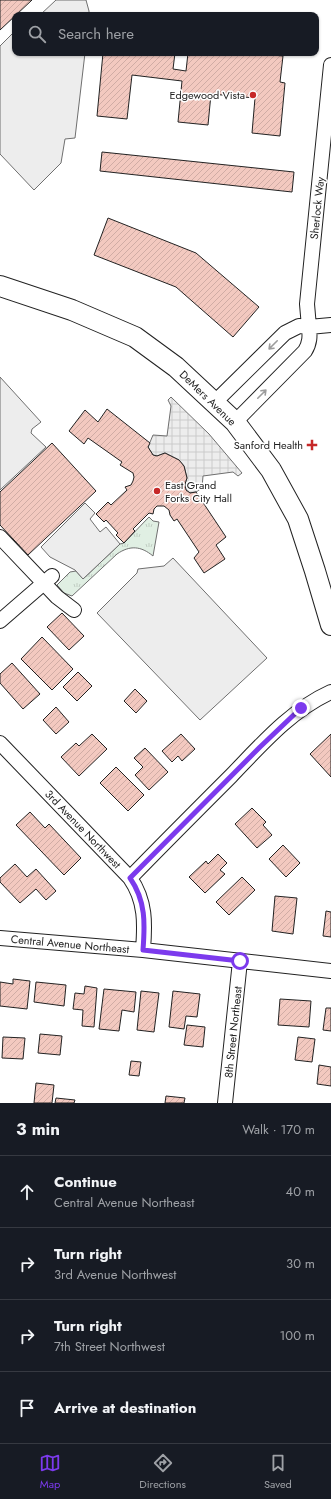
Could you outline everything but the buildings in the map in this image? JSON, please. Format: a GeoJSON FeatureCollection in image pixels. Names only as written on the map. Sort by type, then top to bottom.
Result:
{"type":"FeatureCollection","features":[{"type":"Feature","properties":{"kind":"main road","name":"DeMers Avenue"},"geometry":{"type":"LineString","coordinates":[[0,286],[72,310],[135,337],[176,367],[235,422],[271,470],[298,519],[331,625]]}},
{"type":"Feature","properties":{"kind":"street","name":"Sherlock Way"},"geometry":{"type":"LineString","coordinates":[[235,422],[305,351],[308,346],[310,327],[308,304],[331,65]]}},
{"type":"Feature","properties":{"kind":"street"},"geometry":{"type":"LineString","coordinates":[[214,403],[285,333],[299,326],[310,327],[331,325]]}},
{"type":"Feature","properties":{"kind":"street"},"geometry":{"type":"LineString","coordinates":[[0,537],[48,579],[57,597],[74,610]]}},
{"type":"Feature","properties":{"kind":"street"},"geometry":{"type":"LineString","coordinates":[[0,621],[48,579]]}},
{"type":"Feature","properties":{"kind":"street"},"geometry":{"type":"LineString","coordinates":[[130,878],[260,747],[301,708],[315,699],[331,692]]}},
{"type":"Feature","properties":{"kind":"street","name":"3rd Avenue Northwest"},"geometry":{"type":"LineString","coordinates":[[0,743],[136,886],[142,899],[144,911],[145,924],[143,950]]}},
{"type":"Feature","properties":{"kind":"street","name":"Central Avenue Northeast"},"geometry":{"type":"LineString","coordinates":[[0,938],[143,950],[331,971]]}},
{"type":"Feature","properties":{"kind":"street","name":"8th Street Northeast"},"geometry":{"type":"LineString","coordinates":[[225,1103],[240,961]]}},
{"type":"Feature","properties":{"kind":"green space"},"geometry":{"type":"Polygon","coordinates":[[[149,517],[153,521],[159,522],[153,556],[144,550],[135,548],[126,549],[117,554],[72,596],[64,593],[57,585],[70,572],[76,571],[83,579],[120,544],[124,543],[149,517]]]}},
{"type":"Feature","properties":{"kind":"shaded area"},"geometry":{"type":"Polygon","coordinates":[[[56,0],[86,0],[89,11],[89,12],[43,12],[56,0]]]}},
{"type":"Feature","properties":{"kind":"shaded area"},"geometry":{"type":"Polygon","coordinates":[[[12,34],[12,56],[85,56],[75,138],[65,139],[61,163],[34,190],[0,154],[0,46],[12,34]]]}},
{"type":"Feature","properties":{"kind":"shaded area"},"geometry":{"type":"Polygon","coordinates":[[[0,377],[41,422],[32,429],[31,433],[46,447],[0,490],[0,377]]]}},
{"type":"Feature","properties":{"kind":"shaded area"},"geometry":{"type":"Polygon","coordinates":[[[171,397],[209,434],[242,473],[238,476],[233,472],[203,476],[202,488],[196,492],[190,493],[186,490],[185,484],[187,478],[184,466],[179,460],[165,453],[157,456],[153,455],[148,447],[153,435],[167,436],[171,406],[168,400],[171,397]]]}},
{"type":"Feature","properties":{"kind":"shaded area"},"geometry":{"type":"Polygon","coordinates":[[[85,503],[95,513],[90,519],[100,532],[106,527],[120,544],[83,579],[75,570],[50,557],[41,547],[85,503]]]}},
{"type":"Feature","properties":{"kind":"shaded area"},"geometry":{"type":"Polygon","coordinates":[[[173,558],[267,658],[200,720],[97,613],[137,573],[138,569],[164,566],[173,558]]]}},
{"type":"Feature","properties":{"kind":"place","name":"Edgewood Vista"},"geometry":{"type":"Point","coordinates":[253,95]}},
{"type":"Feature","properties":{"kind":"place","name":"Sanford Health"},"geometry":{"type":"Point","coordinates":[312,445]}},
{"type":"Feature","properties":{"kind":"place","name":"East Grand Forks City Hall"},"geometry":{"type":"Point","coordinates":[157,491]}},
{"type":"Feature","properties":{"kind":"route"},"geometry":{"type":"LineString","coordinates":[[240,961],[143,950],[145,924],[142,899],[136,886],[130,878],[260,747],[301,708]]}}]}
